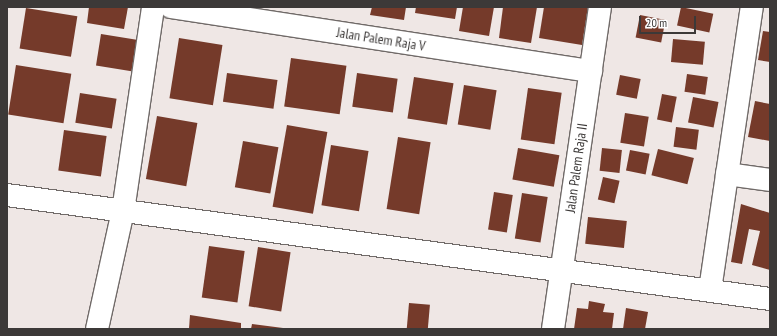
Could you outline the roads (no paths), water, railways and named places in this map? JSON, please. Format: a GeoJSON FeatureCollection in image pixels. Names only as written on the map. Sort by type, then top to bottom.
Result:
{"type":"FeatureCollection","features":[{"type":"Feature","properties":{"kind":"street"},"geometry":{"type":"LineString","coordinates":[[96,329],[123,211],[153,7]]}},
{"type":"Feature","properties":{"kind":"street","name":"Jalan Palem Raja V"},"geometry":{"type":"LineString","coordinates":[[171,7],[247,13],[591,71]]}},
{"type":"Feature","properties":{"kind":"street","name":"Jalan Palem Raja II"},"geometry":{"type":"LineString","coordinates":[[553,329],[600,7]]}},
{"type":"Feature","properties":{"kind":"street"},"geometry":{"type":"LineString","coordinates":[[710,290],[752,7]]}},
{"type":"Feature","properties":{"kind":"street"},"geometry":{"type":"LineString","coordinates":[[727,174],[770,180]]}},
{"type":"Feature","properties":{"kind":"street"},"geometry":{"type":"LineString","coordinates":[[7,195],[770,299]]}}]}
